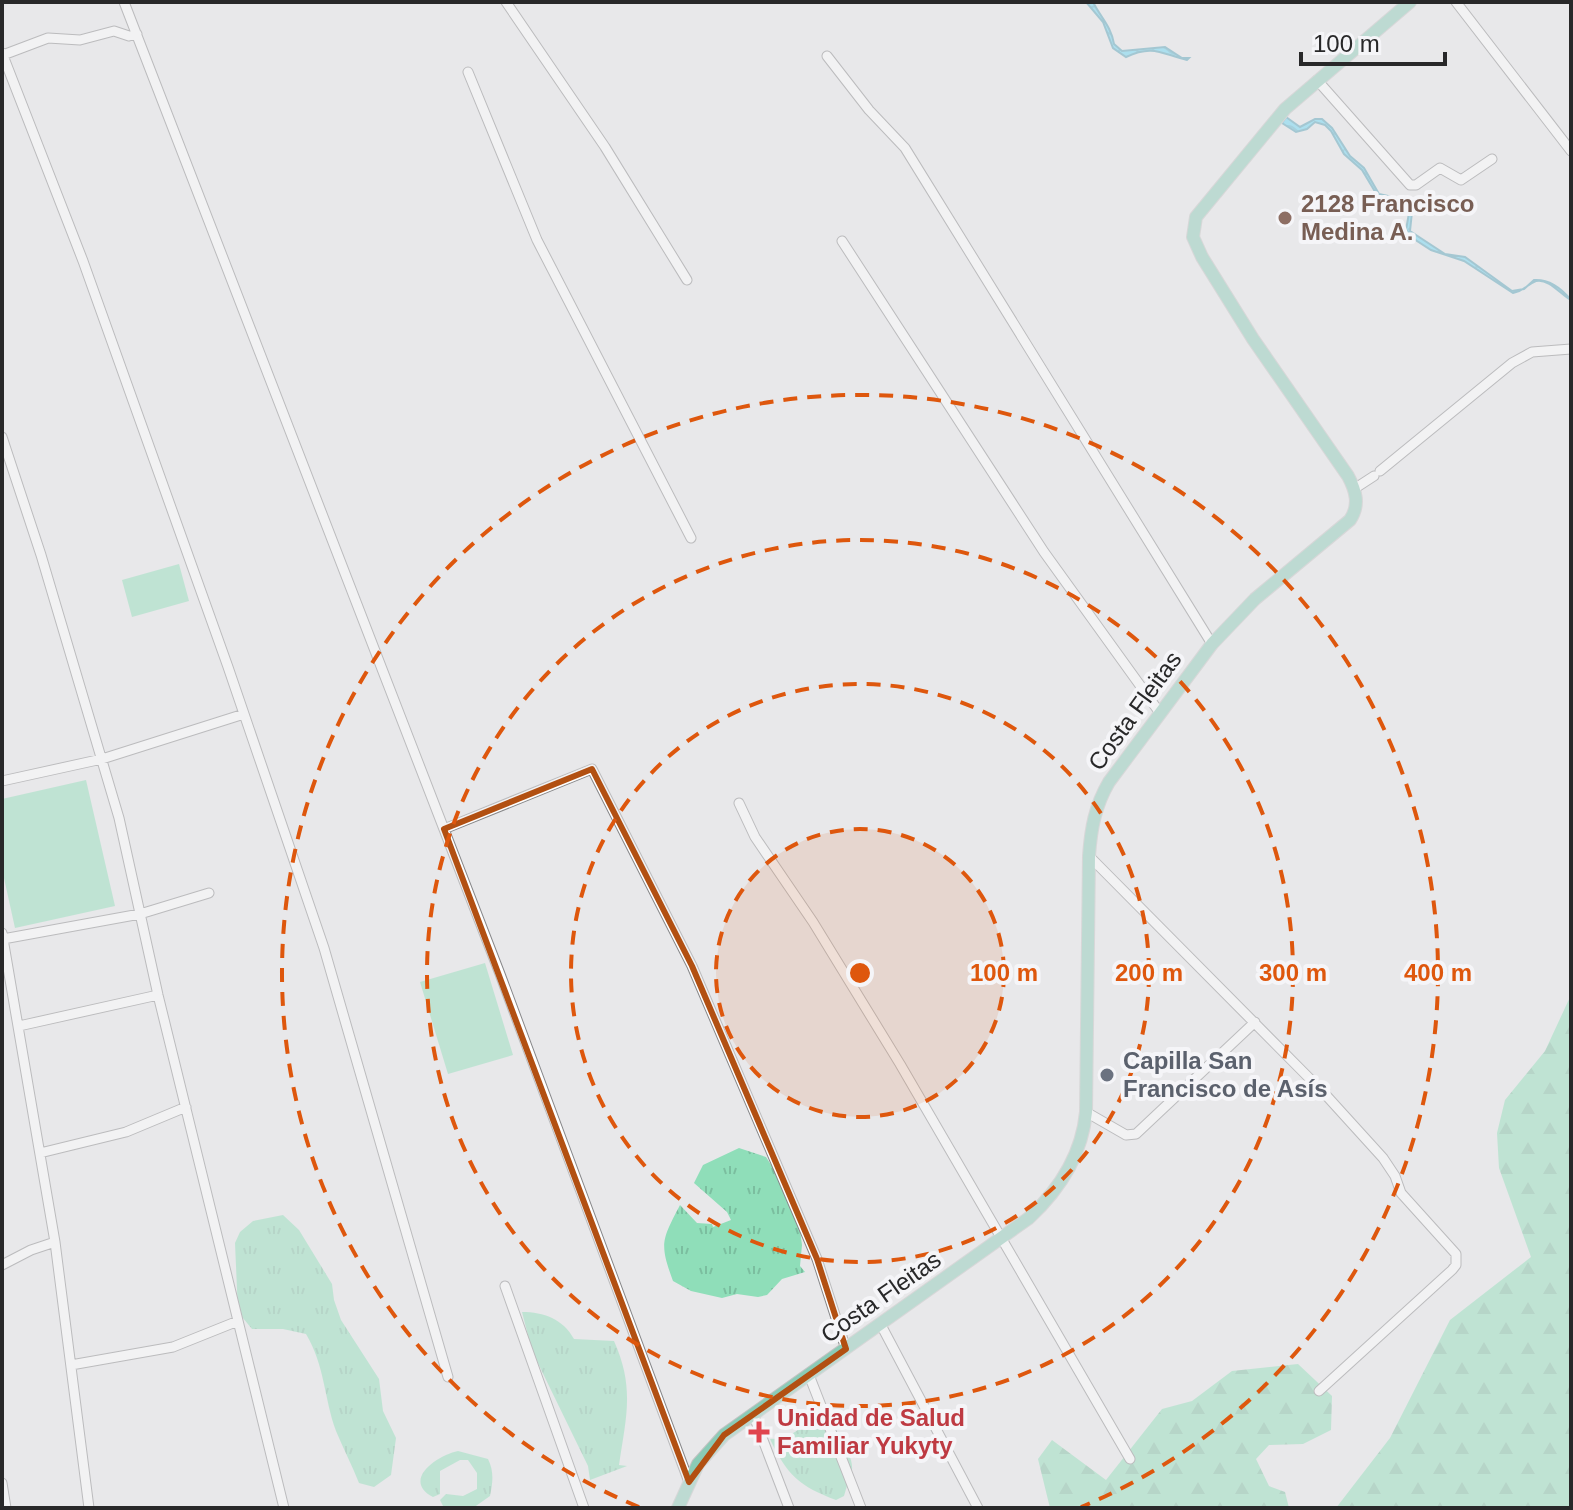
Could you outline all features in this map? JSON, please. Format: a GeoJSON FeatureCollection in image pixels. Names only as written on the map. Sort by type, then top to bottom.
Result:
{"type":"FeatureCollection","features":[{"type":"Feature","properties":{"kind":"main road"},"geometry":{"type":"LineString","coordinates":[[1354,489],[1253,339],[1193,237],[1196,217],[1204,205],[1285,109],[1410,2]]}},
{"type":"Feature","properties":{"kind":"main road","name":"Costa Fleitas"},"geometry":{"type":"LineString","coordinates":[[678,1508],[707,1451],[724,1435],[1000,1239],[1040,1207],[1068,1171],[1081,1146],[1086,1112],[1089,856],[1094,815],[1102,794],[1212,644],[1255,599],[1350,520],[1355,508],[1354,489]]}},
{"type":"Feature","properties":{"kind":"street"},"geometry":{"type":"LineString","coordinates":[[124,2],[444,829],[689,1482]]}},
{"type":"Feature","properties":{"kind":"street"},"geometry":{"type":"LineString","coordinates":[[506,2],[605,147],[687,280]]}},
{"type":"Feature","properties":{"kind":"street"},"geometry":{"type":"LineString","coordinates":[[1456,2],[1571,151]]}},
{"type":"Feature","properties":{"kind":"street"},"geometry":{"type":"LineString","coordinates":[[137,34],[129,36],[114,31],[80,40],[48,38],[2,54],[83,261],[324,948],[448,1377]]}},
{"type":"Feature","properties":{"kind":"street"},"geometry":{"type":"LineString","coordinates":[[827,56],[869,110],[905,148],[1212,644]]}},
{"type":"Feature","properties":{"kind":"street"},"geometry":{"type":"LineString","coordinates":[[468,72],[537,240],[691,538]]}},
{"type":"Feature","properties":{"kind":"street"},"geometry":{"type":"LineString","coordinates":[[1317,80],[1410,185],[1414,186],[1440,168],[1461,180],[1492,159]]}},
{"type":"Feature","properties":{"kind":"street"},"geometry":{"type":"LineString","coordinates":[[842,241],[1044,552],[1160,713]]}},
{"type":"Feature","properties":{"kind":"street"},"geometry":{"type":"LineString","coordinates":[[1354,489],[1377,474],[1512,363],[1532,352],[1571,349]]}},
{"type":"Feature","properties":{"kind":"street"},"geometry":{"type":"LineString","coordinates":[[2,437],[37,542],[119,818],[158,995],[284,1508]]}},
{"type":"Feature","properties":{"kind":"street"},"geometry":{"type":"LineString","coordinates":[[2,781],[102,759],[244,714]]}},
{"type":"Feature","properties":{"kind":"street"},"geometry":{"type":"LineString","coordinates":[[444,829],[592,769],[692,966],[817,1259],[846,1349]]}},
{"type":"Feature","properties":{"kind":"street"},"geometry":{"type":"LineString","coordinates":[[739,803],[755,837],[813,922],[900,1064],[1130,1459]]}},
{"type":"Feature","properties":{"kind":"street"},"geometry":{"type":"LineString","coordinates":[[1089,856],[1255,1022],[1383,1158],[1395,1176],[1401,1193],[1456,1254],[1456,1265],[1452,1270],[1319,1391]]}},
{"type":"Feature","properties":{"kind":"street"},"geometry":{"type":"LineString","coordinates":[[89,1508],[55,1242],[3,936],[140,914],[209,893]]}},
{"type":"Feature","properties":{"kind":"street"},"geometry":{"type":"LineString","coordinates":[[19,1026],[158,995]]}},
{"type":"Feature","properties":{"kind":"street"},"geometry":{"type":"LineString","coordinates":[[1086,1112],[1126,1135],[1136,1134],[1255,1022]]}},
{"type":"Feature","properties":{"kind":"street"},"geometry":{"type":"LineString","coordinates":[[40,1153],[126,1132],[186,1107]]}},
{"type":"Feature","properties":{"kind":"street"},"geometry":{"type":"LineString","coordinates":[[2,1265],[55,1242]]}},
{"type":"Feature","properties":{"kind":"street"},"geometry":{"type":"LineString","coordinates":[[505,1286],[584,1508]]}},
{"type":"Feature","properties":{"kind":"street"},"geometry":{"type":"LineString","coordinates":[[71,1365],[173,1347],[238,1321]]}},
{"type":"Feature","properties":{"kind":"street"},"geometry":{"type":"LineString","coordinates":[[881,1325],[978,1508]]}},
{"type":"Feature","properties":{"kind":"street"},"geometry":{"type":"LineString","coordinates":[[809,1375],[861,1508]]}},
{"type":"Feature","properties":{"kind":"street"},"geometry":{"type":"LineString","coordinates":[[753,1414],[789,1508]]}},
{"type":"Feature","properties":{"kind":"street"},"geometry":{"type":"LineString","coordinates":[[2,1483],[6,1508]]}},
{"type":"Feature","properties":{"kind":"highlighted area"},"geometry":{"type":"Polygon","coordinates":[[[592,769],[692,966],[817,1259],[846,1349],[724,1435],[689,1482],[444,829],[592,769]]]}},
{"type":"Feature","properties":{"kind":"green space"},"geometry":{"type":"Polygon","coordinates":[[[179,564],[189,601],[132,617],[122,580],[179,564]]]}},
{"type":"Feature","properties":{"kind":"green space"},"geometry":{"type":"Polygon","coordinates":[[[86,780],[115,906],[15,928],[2,869],[2,799],[86,780]]]}},
{"type":"Feature","properties":{"kind":"green space"},"geometry":{"type":"Polygon","coordinates":[[[485,963],[513,1055],[448,1074],[420,982],[485,963]]]}},
{"type":"Feature","properties":{"kind":"green space"},"geometry":{"type":"Polygon","coordinates":[[[1571,995],[1571,1508],[1336,1508],[1390,1438],[1450,1320],[1531,1257],[1499,1168],[1497,1133],[1505,1100],[1545,1051],[1571,995]]]}},
{"type":"Feature","properties":{"kind":"green space"},"geometry":{"type":"Polygon","coordinates":[[[739,1148],[766,1157],[784,1185],[799,1223],[802,1245],[800,1266],[805,1272],[782,1279],[767,1295],[737,1294],[722,1298],[691,1291],[673,1281],[664,1242],[680,1205],[697,1223],[712,1224],[713,1227],[731,1220],[727,1212],[694,1183],[703,1165],[739,1148]]]}},
{"type":"Feature","properties":{"kind":"green space"},"geometry":{"type":"Polygon","coordinates":[[[283,1215],[299,1230],[332,1284],[341,1320],[379,1379],[383,1411],[396,1438],[391,1475],[374,1487],[359,1483],[332,1419],[321,1370],[306,1334],[283,1329],[252,1329],[238,1312],[235,1243],[240,1232],[253,1221],[283,1215]]]}},
{"type":"Feature","properties":{"kind":"green space"},"geometry":{"type":"Polygon","coordinates":[[[522,1312],[552,1318],[564,1326],[574,1339],[614,1341],[627,1388],[619,1465],[627,1466],[590,1480],[588,1466],[532,1351],[522,1312]]]}},
{"type":"Feature","properties":{"kind":"green space"},"geometry":{"type":"Polygon","coordinates":[[[1298,1364],[1332,1396],[1331,1430],[1303,1444],[1269,1445],[1256,1459],[1269,1486],[1285,1492],[1289,1508],[1050,1508],[1038,1459],[1052,1440],[1106,1480],[1162,1409],[1192,1401],[1232,1371],[1298,1364]]]}},
{"type":"Feature","properties":{"kind":"green space"},"geometry":{"type":"Polygon","coordinates":[[[817,1421],[840,1442],[852,1463],[844,1496],[836,1500],[812,1490],[796,1478],[782,1462],[770,1439],[792,1434],[817,1421]]]}},
{"type":"Feature","properties":{"kind":"green space"},"geometry":{"type":"Polygon","coordinates":[[[458,1451],[488,1459],[491,1468],[490,1496],[473,1508],[444,1508],[440,1500],[446,1494],[463,1496],[477,1489],[477,1473],[468,1460],[460,1460],[440,1471],[440,1494],[433,1497],[421,1483],[426,1469],[441,1457],[458,1451]]]}},
{"type":"Feature","properties":{"kind":"water"},"geometry":{"type":"Polygon","coordinates":[[[1086,2],[1093,2],[1108,27],[1114,44],[1122,51],[1165,47],[1182,58],[1189,58],[1187,60],[1151,51],[1126,57],[1113,48],[1103,22],[1086,2]]]}},
{"type":"Feature","properties":{"kind":"water"},"geometry":{"type":"Polygon","coordinates":[[[1286,117],[1300,127],[1322,119],[1332,128],[1350,156],[1364,168],[1379,194],[1407,200],[1412,212],[1410,231],[1445,254],[1465,257],[1512,291],[1523,289],[1513,293],[1464,261],[1431,250],[1414,239],[1406,230],[1409,213],[1405,202],[1377,195],[1362,170],[1344,154],[1325,125],[1315,122],[1307,129],[1296,132],[1282,123],[1286,117]]]}},
{"type":"Feature","properties":{"kind":"water"},"geometry":{"type":"Polygon","coordinates":[[[1534,280],[1545,281],[1571,300],[1546,282],[1536,281],[1527,286],[1534,280]]]}},
{"type":"Feature","properties":{"kind":"place","name":"2128 Francisco Medina A."},"geometry":{"type":"Point","coordinates":[1285,218]}},
{"type":"Feature","properties":{"kind":"place","name":"Capilla San Francisco de Asís"},"geometry":{"type":"Point","coordinates":[1107,1075]}},
{"type":"Feature","properties":{"kind":"place","name":"Unidad de Salud Familiar Yukyty"},"geometry":{"type":"Point","coordinates":[759,1432]}}]}
